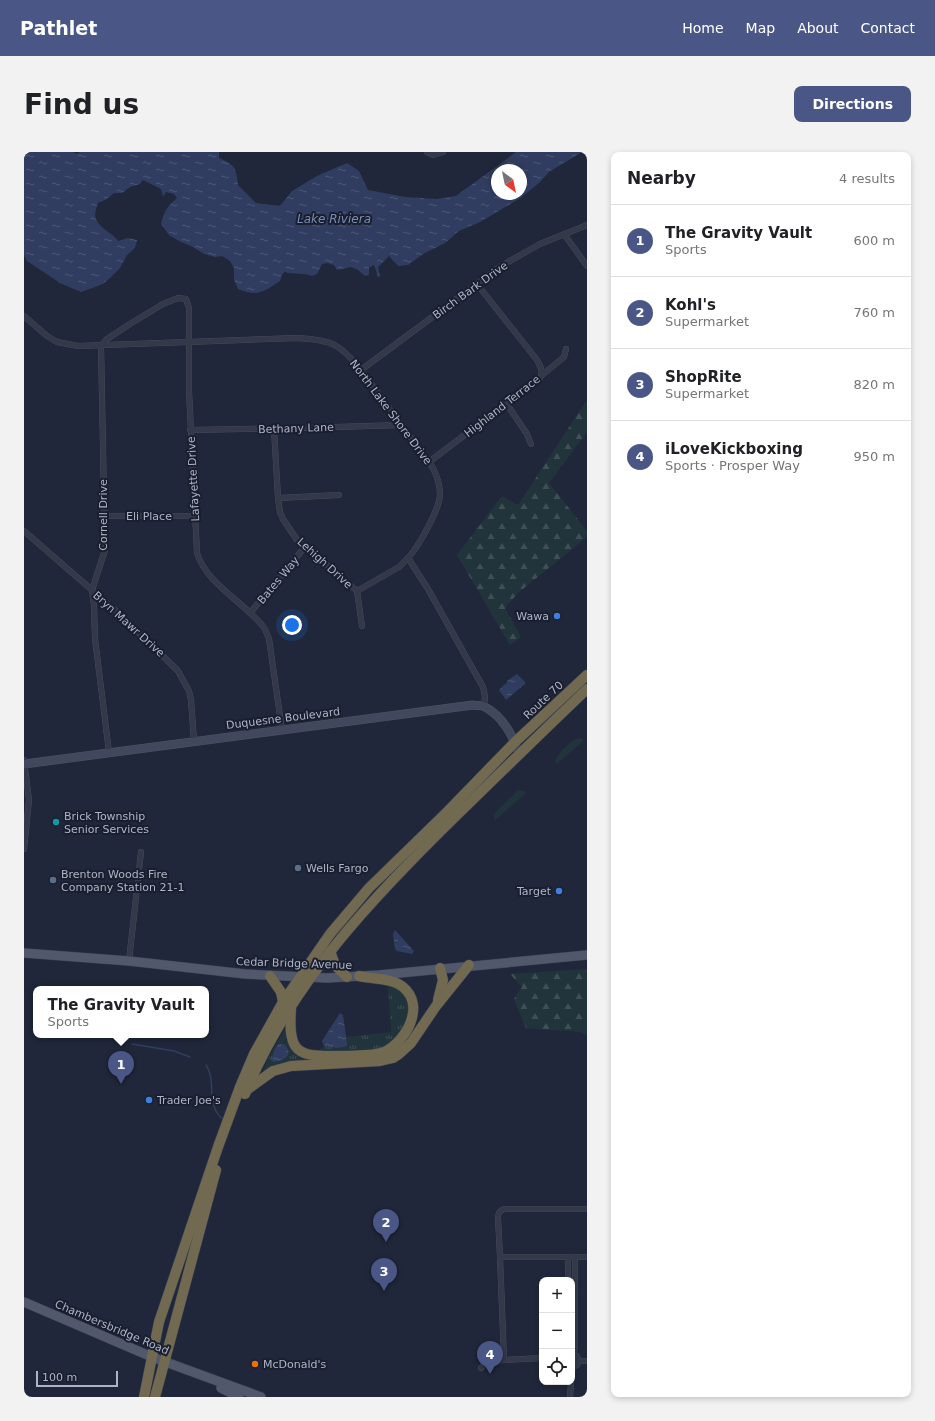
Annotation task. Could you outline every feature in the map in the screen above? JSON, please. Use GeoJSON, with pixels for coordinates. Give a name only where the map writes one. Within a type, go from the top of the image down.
{"type":"FeatureCollection","features":[{"type":"Feature","properties":{"kind":"highway","name":"Route 70"},"geometry":{"type":"LineString","coordinates":[[287,1004],[300,977],[330,934],[369,888],[446,813],[515,742],[587,675]]}},
{"type":"Feature","properties":{"kind":"highway","name":"Route 70"},"geometry":{"type":"LineString","coordinates":[[312,977],[330,951],[368,906],[427,844],[587,689]]}},
{"type":"Feature","properties":{"kind":"highway"},"geometry":{"type":"LineString","coordinates":[[330,951],[335,965],[347,977]]}},
{"type":"Feature","properties":{"kind":"highway"},"geometry":{"type":"LineString","coordinates":[[246,1090],[273,1071],[291,1066],[380,1062],[393,1058],[400,1054],[411,1043],[436,1006],[469,965]]}},
{"type":"Feature","properties":{"kind":"highway"},"geometry":{"type":"LineString","coordinates":[[436,1006],[443,980],[440,968]]}},
{"type":"Feature","properties":{"kind":"highway"},"geometry":{"type":"LineString","coordinates":[[270,976],[287,1004],[290,1037],[299,1050],[306,1054],[316,1056],[372,1055],[393,1047],[401,1040],[412,1021],[412,1001],[409,994],[403,987],[392,982],[359,976]]}},
{"type":"Feature","properties":{"kind":"highway"},"geometry":{"type":"LineString","coordinates":[[144,1397],[159,1322],[218,1147],[254,1054],[287,1004],[312,977]]}},
{"type":"Feature","properties":{"kind":"highway"},"geometry":{"type":"LineString","coordinates":[[155,1397],[223,1149],[246,1090],[275,1032],[287,1004]]}},
{"type":"Feature","properties":{"kind":"main road","name":"Cedar Bridge Avenue"},"geometry":{"type":"LineString","coordinates":[[24,953],[129,961],[238,974],[300,977],[347,977],[587,955]]}},
{"type":"Feature","properties":{"kind":"main road","name":"Chambersbridge Road"},"geometry":{"type":"LineString","coordinates":[[24,1302],[152,1357],[259,1397]]}},
{"type":"Feature","properties":{"kind":"main road","name":"Chambersbridge Road"},"geometry":{"type":"LineString","coordinates":[[191,1372],[239,1397]]}},
{"type":"Feature","properties":{"kind":"street"},"geometry":{"type":"LineString","coordinates":[[426,152],[433,155],[443,152]]}},
{"type":"Feature","properties":{"kind":"street","name":"Birch Bark Drive"},"geometry":{"type":"LineString","coordinates":[[361,370],[501,266],[524,252],[587,225]]}},
{"type":"Feature","properties":{"kind":"street"},"geometry":{"type":"LineString","coordinates":[[564,234],[587,266]]}},
{"type":"Feature","properties":{"kind":"street","name":"Highland Terrace"},"geometry":{"type":"LineString","coordinates":[[429,462],[542,375],[542,371],[537,360],[477,284]]}},
{"type":"Feature","properties":{"kind":"street","name":"Lafayette Drive"},"geometry":{"type":"LineString","coordinates":[[101,346],[107,339],[163,304],[178,298],[183,298],[187,302],[189,308],[190,430],[197,553],[200,562],[211,578],[264,626],[269,639],[282,730]]}},
{"type":"Feature","properties":{"kind":"street","name":"North Lake Shore Drive"},"geometry":{"type":"LineString","coordinates":[[24,316],[47,336],[57,342],[78,346],[297,338],[316,339],[340,347],[361,370],[429,462],[437,477],[440,494],[437,507],[423,536],[413,553],[408,558]]}},
{"type":"Feature","properties":{"kind":"street","name":"Cornell Drive"},"geometry":{"type":"LineString","coordinates":[[101,346],[105,550],[92,590],[95,639],[109,752]]}},
{"type":"Feature","properties":{"kind":"street"},"geometry":{"type":"LineString","coordinates":[[542,375],[564,357],[566,350]]}},
{"type":"Feature","properties":{"kind":"street"},"geometry":{"type":"LineString","coordinates":[[506,403],[527,434],[531,444]]}},
{"type":"Feature","properties":{"kind":"street","name":"Bethany Lane"},"geometry":{"type":"LineString","coordinates":[[190,430],[402,425]]}},
{"type":"Feature","properties":{"kind":"street","name":"Lehigh Drive"},"geometry":{"type":"LineString","coordinates":[[274,429],[280,512],[297,540],[357,591],[399,567],[408,558]]}},
{"type":"Feature","properties":{"kind":"street"},"geometry":{"type":"LineString","coordinates":[[278,498],[339,495]]}},
{"type":"Feature","properties":{"kind":"street","name":"Eli Place"},"geometry":{"type":"LineString","coordinates":[[104,516],[194,516]]}},
{"type":"Feature","properties":{"kind":"street","name":"Bryn Mawr Drive"},"geometry":{"type":"LineString","coordinates":[[24,531],[123,617],[178,671],[189,691],[194,741]]}},
{"type":"Feature","properties":{"kind":"street","name":"Bates Way"},"geometry":{"type":"LineString","coordinates":[[250,613],[305,547]]}},
{"type":"Feature","properties":{"kind":"street"},"geometry":{"type":"LineString","coordinates":[[408,558],[483,687],[486,696],[484,706],[498,716],[515,742],[519,754]]}},
{"type":"Feature","properties":{"kind":"street"},"geometry":{"type":"LineString","coordinates":[[357,591],[362,626]]}},
{"type":"Feature","properties":{"kind":"street","name":"Duquesne Boulevard"},"geometry":{"type":"LineString","coordinates":[[24,763],[473,705],[484,706]]}},
{"type":"Feature","properties":{"kind":"street"},"geometry":{"type":"LineString","coordinates":[[24,763],[29,800],[24,849]]}},
{"type":"Feature","properties":{"kind":"street"},"geometry":{"type":"LineString","coordinates":[[129,961],[140,852]]}},
{"type":"Feature","properties":{"kind":"street"},"geometry":{"type":"LineString","coordinates":[[504,1360],[498,1213],[505,1209],[587,1209]]}},
{"type":"Feature","properties":{"kind":"street"},"geometry":{"type":"LineString","coordinates":[[500,1257],[587,1257]]}},
{"type":"Feature","properties":{"kind":"street"},"geometry":{"type":"LineString","coordinates":[[568,1257],[568,1277]]}},
{"type":"Feature","properties":{"kind":"street"},"geometry":{"type":"LineString","coordinates":[[575,1257],[575,1349]]}},
{"type":"Feature","properties":{"kind":"street"},"geometry":{"type":"LineString","coordinates":[[575,1355],[579,1361]]}},
{"type":"Feature","properties":{"kind":"street"},"geometry":{"type":"LineString","coordinates":[[481,1368],[487,1361],[539,1358]]}},
{"type":"Feature","properties":{"kind":"street"},"geometry":{"type":"LineString","coordinates":[[579,1361],[587,1361]]}},
{"type":"Feature","properties":{"kind":"street"},"geometry":{"type":"LineString","coordinates":[[575,1366],[579,1361]]}},
{"type":"Feature","properties":{"kind":"street"},"geometry":{"type":"LineString","coordinates":[[570,1397],[571,1385]]}},
{"type":"Feature","properties":{"kind":"green space"},"geometry":{"type":"Polygon","coordinates":[[[587,400],[587,432],[549,483],[587,531],[587,537],[518,593],[505,608],[521,637],[510,645],[457,555],[502,496],[518,505],[587,400]]]}},
{"type":"Feature","properties":{"kind":"green space"},"geometry":{"type":"Polygon","coordinates":[[[578,738],[583,739],[583,741],[557,764],[555,761],[562,751],[571,742],[578,738]]]}},
{"type":"Feature","properties":{"kind":"green space"},"geometry":{"type":"Polygon","coordinates":[[[518,790],[525,791],[526,793],[495,820],[494,814],[518,790]]]}},
{"type":"Feature","properties":{"kind":"green space"},"geometry":{"type":"Polygon","coordinates":[[[587,969],[587,1036],[581,1032],[526,1028],[514,999],[522,987],[510,974],[587,969]]]}},
{"type":"Feature","properties":{"kind":"green space"},"geometry":{"type":"Polygon","coordinates":[[[388,985],[400,988],[409,1002],[408,1018],[397,1039],[379,1050],[317,1053],[324,1046],[347,1043],[346,1037],[391,1032],[388,985]]]}},
{"type":"Feature","properties":{"kind":"green space"},"geometry":{"type":"Polygon","coordinates":[[[286,1027],[287,1037],[285,1039],[301,1059],[303,1056],[357,1058],[262,1073],[271,1053],[286,1027]]]}},
{"type":"Feature","properties":{"kind":"water","name":"Lake Riviera"},"geometry":{"type":"Polygon","coordinates":[[[24,152],[73,152],[77,154],[80,152],[219,152],[219,158],[234,167],[238,185],[256,203],[280,206],[292,191],[317,176],[347,163],[359,171],[368,190],[405,197],[437,199],[456,196],[491,170],[491,200],[517,200],[480,222],[459,231],[445,243],[423,254],[408,265],[398,266],[389,256],[378,267],[380,277],[378,277],[373,265],[369,268],[369,275],[365,276],[358,270],[351,267],[337,270],[334,265],[327,263],[322,264],[317,274],[312,276],[284,272],[280,281],[269,288],[260,292],[251,293],[238,289],[234,280],[234,268],[230,261],[222,256],[215,257],[204,254],[169,235],[161,224],[166,210],[177,198],[174,194],[166,192],[163,197],[161,189],[143,180],[140,184],[130,187],[122,193],[114,193],[107,199],[98,203],[95,215],[101,226],[118,241],[128,238],[137,240],[135,248],[127,255],[120,268],[103,284],[81,292],[60,283],[27,261],[24,255],[24,152]]]}},
{"type":"Feature","properties":{"kind":"water","name":"Lake Riviera"},"geometry":{"type":"Polygon","coordinates":[[[516,152],[582,152],[549,172],[527,193],[527,164],[500,164],[516,152]]]}},
{"type":"Feature","properties":{"kind":"water"},"geometry":{"type":"Polygon","coordinates":[[[517,674],[526,683],[506,700],[499,690],[507,683],[507,681],[517,674]]]}},
{"type":"Feature","properties":{"kind":"water"},"geometry":{"type":"Polygon","coordinates":[[[395,930],[414,951],[412,954],[397,951],[395,949],[393,934],[395,930]]]}},
{"type":"Feature","properties":{"kind":"water"},"geometry":{"type":"Polygon","coordinates":[[[340,1013],[343,1015],[347,1046],[338,1048],[324,1046],[322,1041],[340,1013]]]}},
{"type":"Feature","properties":{"kind":"water"},"geometry":{"type":"Polygon","coordinates":[[[279,1044],[283,1044],[287,1048],[288,1054],[284,1059],[273,1062],[271,1060],[279,1044]]]}},
{"type":"Feature","properties":{"kind":"waterway"},"geometry":{"type":"LineString","coordinates":[[132,1044],[174,1051],[190,1057]]}},
{"type":"Feature","properties":{"kind":"waterway"},"geometry":{"type":"LineString","coordinates":[[206,1065],[211,1078],[214,1107],[223,1119]]}},
{"type":"Feature","properties":{"kind":"place","name":"Wawa"},"geometry":{"type":"Point","coordinates":[557,616]}},
{"type":"Feature","properties":{"kind":"place","name":"Brick Township Senior Services"},"geometry":{"type":"Point","coordinates":[56,822]}},
{"type":"Feature","properties":{"kind":"place","name":"Wells Fargo"},"geometry":{"type":"Point","coordinates":[298,868]}},
{"type":"Feature","properties":{"kind":"place","name":"Brenton Woods Fire Company Station 21-1"},"geometry":{"type":"Point","coordinates":[53,880]}},
{"type":"Feature","properties":{"kind":"place","name":"Target"},"geometry":{"type":"Point","coordinates":[559,891]}},
{"type":"Feature","properties":{"kind":"place","name":"The Gravity Vault"},"geometry":{"type":"Point","coordinates":[121,1084]}},
{"type":"Feature","properties":{"kind":"place","name":"Trader Joe's"},"geometry":{"type":"Point","coordinates":[149,1100]}},
{"type":"Feature","properties":{"kind":"place","name":"Kohl's"},"geometry":{"type":"Point","coordinates":[386,1242]}},
{"type":"Feature","properties":{"kind":"place","name":"ShopRite"},"geometry":{"type":"Point","coordinates":[384,1291]}},
{"type":"Feature","properties":{"kind":"place","name":"McDonald's"},"geometry":{"type":"Point","coordinates":[255,1364]}},
{"type":"Feature","properties":{"kind":"place","name":"iLoveKickboxing"},"geometry":{"type":"Point","coordinates":[490,1374]}}]}
